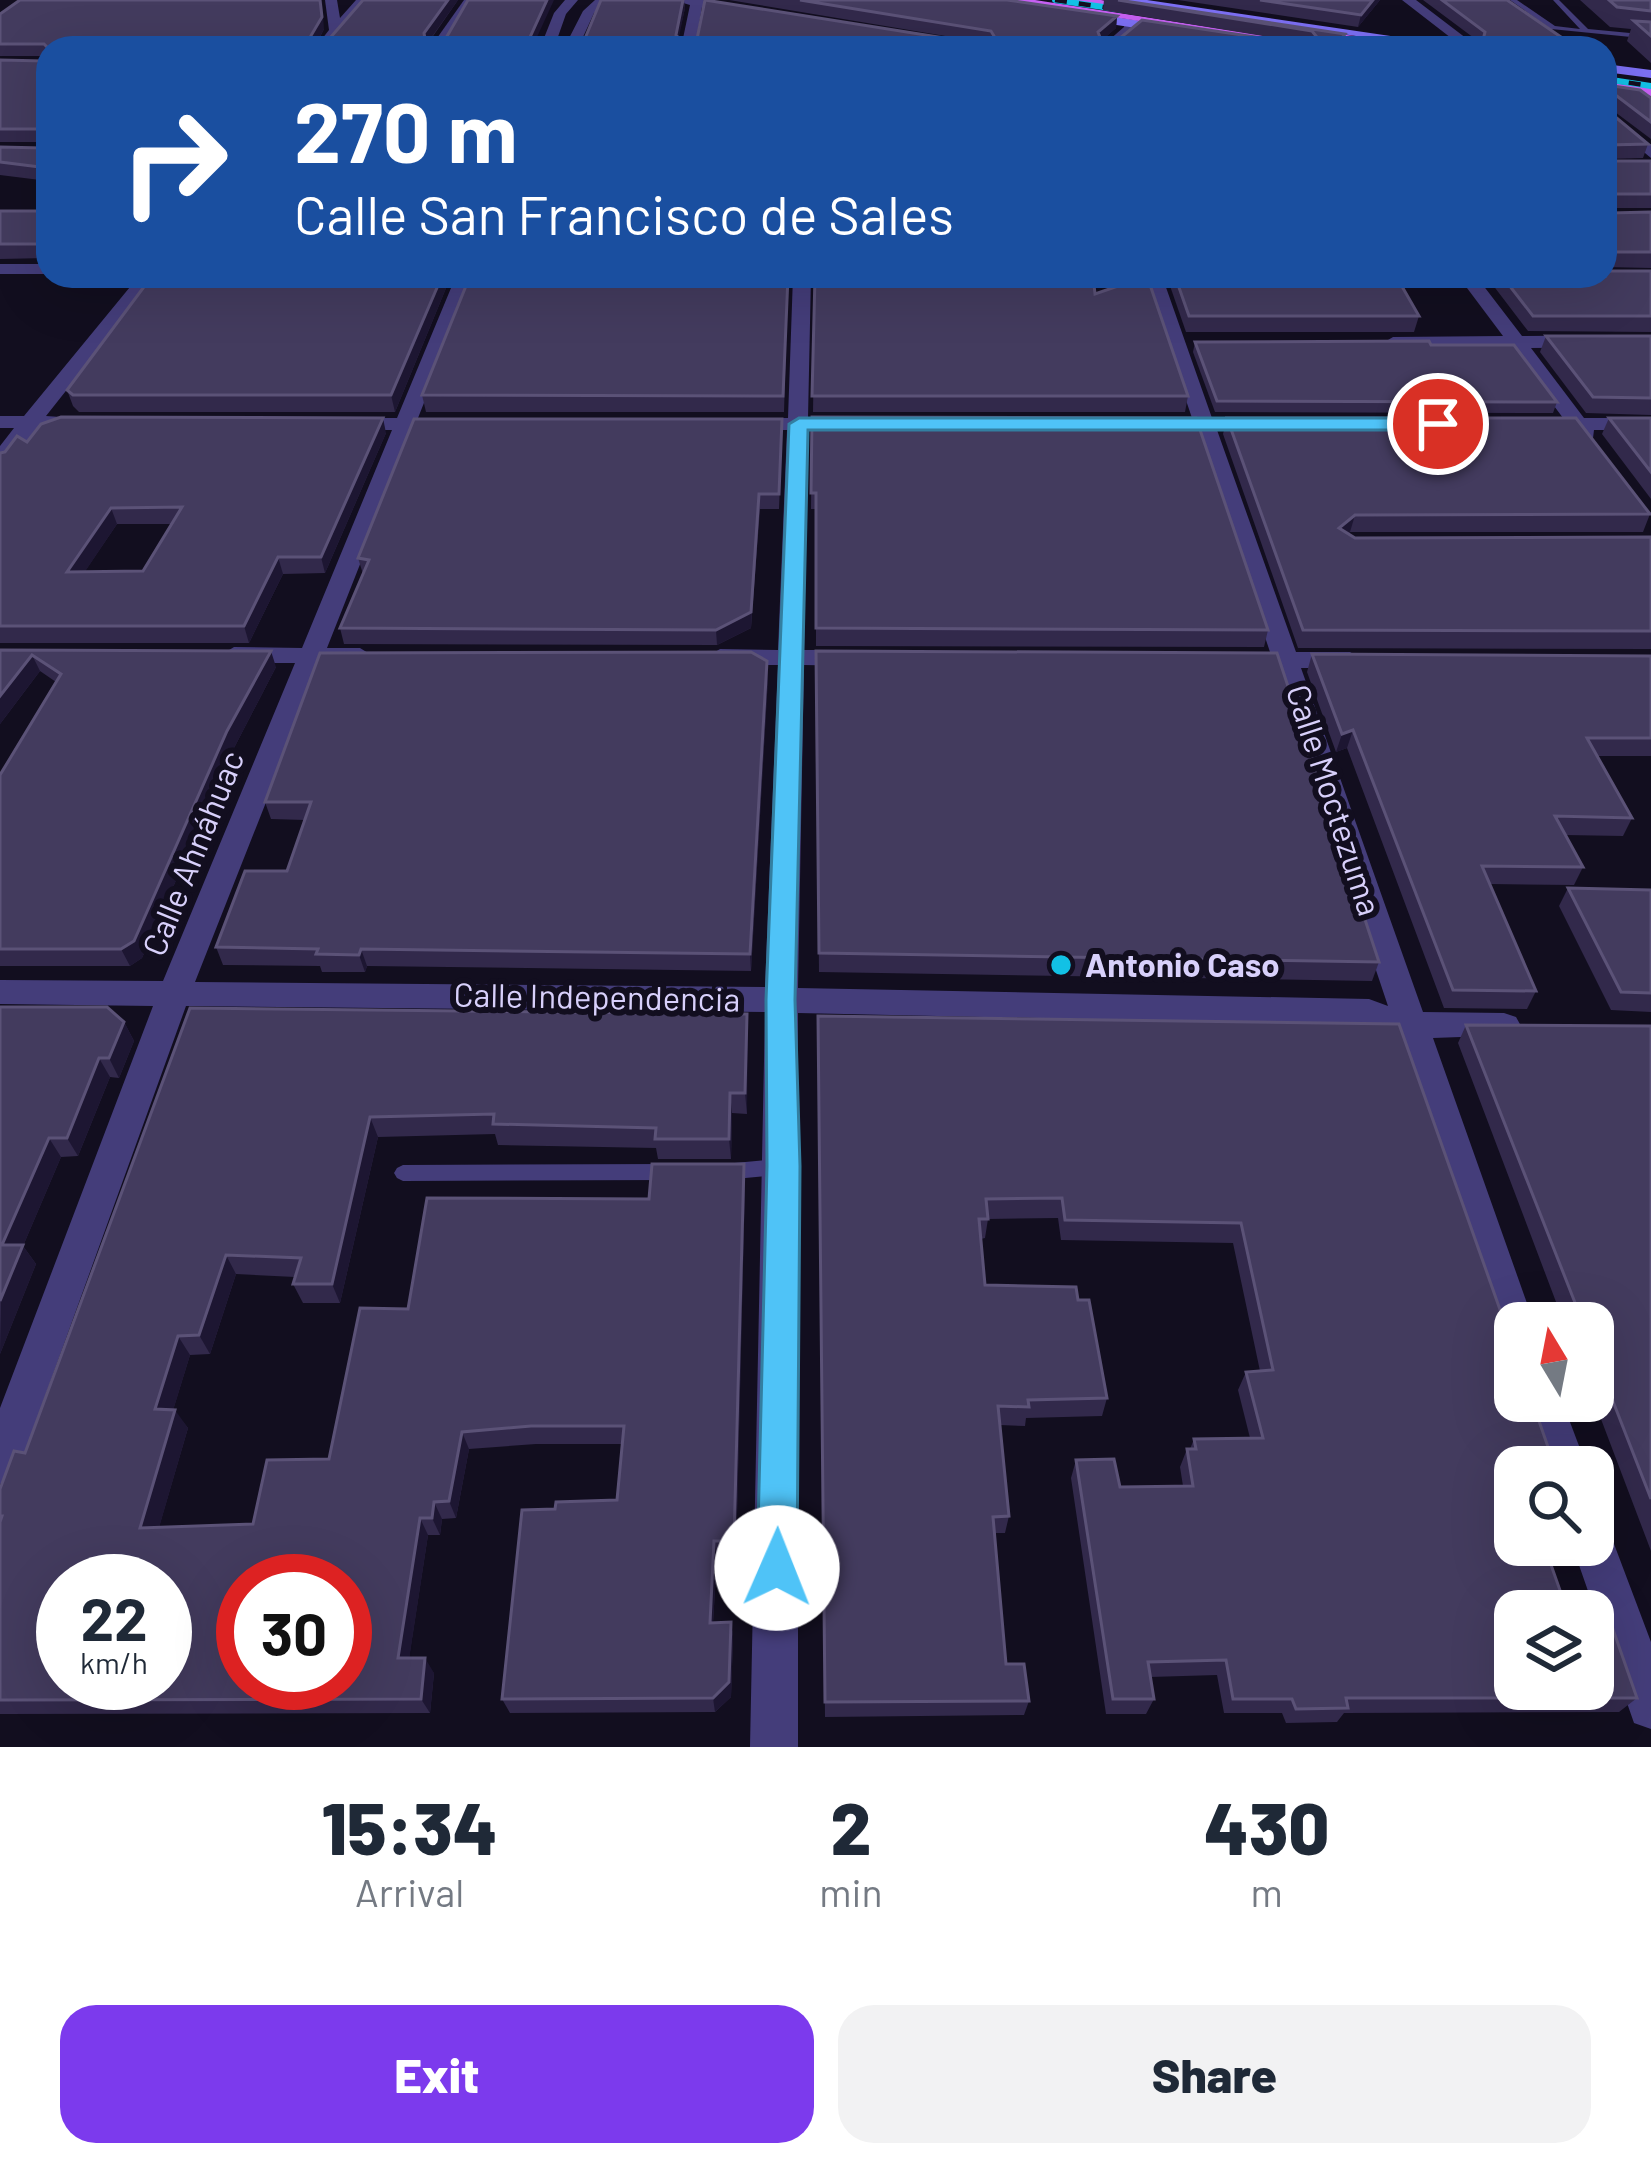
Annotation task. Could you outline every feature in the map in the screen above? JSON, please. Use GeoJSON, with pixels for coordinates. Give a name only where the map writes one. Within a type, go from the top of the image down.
{"type":"FeatureCollection","features":[{"type":"Feature","properties":{"kind":"main road"},"geometry":{"type":"LineString","coordinates":[[1010,0],[1258,36]]}},
{"type":"Feature","properties":{"kind":"main road"},"geometry":{"type":"LineString","coordinates":[[1076,0],[1327,36]]}},
{"type":"Feature","properties":{"kind":"main road"},"geometry":{"type":"LineString","coordinates":[[1120,0],[1382,36]]}},
{"type":"Feature","properties":{"kind":"main road"},"geometry":{"type":"LineString","coordinates":[[991,3],[1219,36]]}},
{"type":"Feature","properties":{"kind":"main road"},"geometry":{"type":"LineString","coordinates":[[1617,74],[1651,78]]}},
{"type":"Feature","properties":{"kind":"main road"},"geometry":{"type":"LineString","coordinates":[[1617,91],[1651,95]]}},
{"type":"Feature","properties":{"kind":"street"},"geometry":{"type":"LineString","coordinates":[[331,0],[335,30]]}},
{"type":"Feature","properties":{"kind":"street"},"geometry":{"type":"LineString","coordinates":[[331,36],[363,0]]}},
{"type":"Feature","properties":{"kind":"street"},"geometry":{"type":"LineString","coordinates":[[445,36],[470,0]]}},
{"type":"Feature","properties":{"kind":"street"},"geometry":{"type":"LineString","coordinates":[[551,36],[560,13],[572,0]]}},
{"type":"Feature","properties":{"kind":"street"},"geometry":{"type":"LineString","coordinates":[[577,36],[589,10],[603,0]]}},
{"type":"Feature","properties":{"kind":"street"},"geometry":{"type":"LineString","coordinates":[[679,0],[762,13]]}},
{"type":"Feature","properties":{"kind":"street"},"geometry":{"type":"LineString","coordinates":[[1388,0],[1435,36]]}},
{"type":"Feature","properties":{"kind":"street"},"geometry":{"type":"LineString","coordinates":[[1408,0],[1454,36]]}},
{"type":"Feature","properties":{"kind":"street"},"geometry":{"type":"LineString","coordinates":[[691,36],[698,3]]}},
{"type":"Feature","properties":{"kind":"street"},"geometry":{"type":"LineString","coordinates":[[1121,36],[1130,23]]}},
{"type":"Feature","properties":{"kind":"street"},"geometry":{"type":"LineString","coordinates":[[1617,126],[1651,154]]}},
{"type":"Feature","properties":{"kind":"street"},"geometry":{"type":"LineString","coordinates":[[1628,167],[1651,167]]}},
{"type":"Feature","properties":{"kind":"street"},"geometry":{"type":"LineString","coordinates":[[0,269],[36,269]]}},
{"type":"Feature","properties":{"kind":"street"},"geometry":{"type":"LineString","coordinates":[[0,460],[138,288]]}},
{"type":"Feature","properties":{"kind":"street","name":"Calle Ahnáhuac"},"geometry":{"type":"LineString","coordinates":[[0,1463],[175,992],[460,288]]}},
{"type":"Feature","properties":{"kind":"street"},"geometry":{"type":"LineString","coordinates":[[774,1747],[781,1000],[802,288]]}},
{"type":"Feature","properties":{"kind":"street","name":"Calle Moctezuma"},"geometry":{"type":"LineString","coordinates":[[1159,288],[1188,342],[1205,424],[1507,1302]]}},
{"type":"Feature","properties":{"kind":"street"},"geometry":{"type":"LineString","coordinates":[[1476,288],[1603,457]]}},
{"type":"Feature","properties":{"kind":"street"},"geometry":{"type":"LineString","coordinates":[[1382,343],[1651,341]]}},
{"type":"Feature","properties":{"kind":"street"},"geometry":{"type":"LineString","coordinates":[[0,422],[100,423]]}},
{"type":"Feature","properties":{"kind":"street"},"geometry":{"type":"LineString","coordinates":[[335,424],[475,424]]}},
{"type":"Feature","properties":{"kind":"street"},"geometry":{"type":"LineString","coordinates":[[729,424],[870,424]]}},
{"type":"Feature","properties":{"kind":"street"},"geometry":{"type":"LineString","coordinates":[[1134,424],[1299,424]]}},
{"type":"Feature","properties":{"kind":"street"},"geometry":{"type":"LineString","coordinates":[[1508,424],[1651,424]]}},
{"type":"Feature","properties":{"kind":"street"},"geometry":{"type":"LineString","coordinates":[[201,655],[382,656]]}},
{"type":"Feature","properties":{"kind":"street"},"geometry":{"type":"LineString","coordinates":[[702,657],[888,658]]}},
{"type":"Feature","properties":{"kind":"street"},"geometry":{"type":"LineString","coordinates":[[1218,659],[1379,660]]}},
{"type":"Feature","properties":{"kind":"street","name":"Calle Independencia"},"geometry":{"type":"LineString","coordinates":[[0,992],[1369,1012],[1408,1025],[1540,1027]]}},
{"type":"Feature","properties":{"kind":"street"},"geometry":{"type":"LineString","coordinates":[[1601,1566],[1651,1706]]}},
{"type":"Feature","properties":{"kind":"lane"},"geometry":{"type":"LineString","coordinates":[[1513,0],[1546,25],[1651,37]]}},
{"type":"Feature","properties":{"kind":"lane"},"geometry":{"type":"LineString","coordinates":[[1556,0],[1587,32]]}},
{"type":"Feature","properties":{"kind":"lane"},"geometry":{"type":"LineString","coordinates":[[710,1172],[757,1172],[783,1166]]}},
{"type":"Feature","properties":{"kind":"lane"},"geometry":{"type":"LineString","coordinates":[[403,1173],[686,1172]]}},
{"type":"Feature","properties":{"kind":"building"},"geometry":{"type":"Polygon","coordinates":[[[20,0],[320,0],[322,17],[311,36],[36,36],[36,44],[0,44],[0,14],[20,0]]]}},
{"type":"Feature","properties":{"kind":"building"},"geometry":{"type":"Polygon","coordinates":[[[363,0],[448,0],[424,33],[332,36],[363,0]]]}},
{"type":"Feature","properties":{"kind":"building"},"geometry":{"type":"Polygon","coordinates":[[[468,0],[547,0],[530,36],[447,36],[468,0]]]}},
{"type":"Feature","properties":{"kind":"building"},"geometry":{"type":"Polygon","coordinates":[[[601,0],[683,0],[677,36],[586,36],[601,0]]]}},
{"type":"Feature","properties":{"kind":"building"},"geometry":{"type":"Polygon","coordinates":[[[705,0],[932,36],[698,36],[705,0]]]}},
{"type":"Feature","properties":{"kind":"building"},"geometry":{"type":"Polygon","coordinates":[[[800,0],[1007,0],[1117,16],[1098,32],[1100,36],[994,36],[991,31],[800,0]]]}},
{"type":"Feature","properties":{"kind":"building"},"geometry":{"type":"Polygon","coordinates":[[[1118,0],[1345,34],[1316,36],[1312,31],[1118,0]]]}},
{"type":"Feature","properties":{"kind":"building"},"geometry":{"type":"Polygon","coordinates":[[[1260,0],[1373,0],[1361,15],[1260,0]]]}},
{"type":"Feature","properties":{"kind":"building"},"geometry":{"type":"Polygon","coordinates":[[[1442,0],[1507,0],[1560,36],[1484,36],[1485,32],[1442,0]]]}},
{"type":"Feature","properties":{"kind":"building"},"geometry":{"type":"Polygon","coordinates":[[[1609,0],[1651,0],[1651,11],[1617,7],[1609,0]]]}},
{"type":"Feature","properties":{"kind":"building"},"geometry":{"type":"Polygon","coordinates":[[[1142,20],[1249,36],[1123,36],[1142,20]]]}},
{"type":"Feature","properties":{"kind":"building"},"geometry":{"type":"Polygon","coordinates":[[[1634,21],[1651,22],[1651,36],[1634,21]]]}},
{"type":"Feature","properties":{"kind":"building"},"geometry":{"type":"Polygon","coordinates":[[[0,60],[36,61],[36,129],[0,129],[0,60]]]}},
{"type":"Feature","properties":{"kind":"building"},"geometry":{"type":"Polygon","coordinates":[[[1617,87],[1640,90],[1651,98],[1651,122],[1617,96],[1617,87]]]}},
{"type":"Feature","properties":{"kind":"building"},"geometry":{"type":"Polygon","coordinates":[[[1617,118],[1648,144],[1617,145],[1617,118]]]}},
{"type":"Feature","properties":{"kind":"building"},"geometry":{"type":"Polygon","coordinates":[[[0,147],[36,148],[36,166],[0,162],[0,147]]]}},
{"type":"Feature","properties":{"kind":"building"},"geometry":{"type":"Polygon","coordinates":[[[1617,161],[1651,161],[1651,194],[1617,194],[1617,161]]]}},
{"type":"Feature","properties":{"kind":"building"},"geometry":{"type":"Polygon","coordinates":[[[0,211],[36,211],[36,244],[0,244],[0,211]]]}},
{"type":"Feature","properties":{"kind":"building"},"geometry":{"type":"Polygon","coordinates":[[[1651,212],[1651,252],[1617,252],[1617,213],[1651,212]]]}},
{"type":"Feature","properties":{"kind":"building"},"geometry":{"type":"Polygon","coordinates":[[[1617,271],[1651,271],[1651,316],[1533,316],[1511,288],[1617,288],[1617,271]]]}},
{"type":"Feature","properties":{"kind":"building"},"geometry":{"type":"Polygon","coordinates":[[[143,288],[437,288],[391,395],[73,395],[67,390],[143,288]]]}},
{"type":"Feature","properties":{"kind":"building"},"geometry":{"type":"Polygon","coordinates":[[[465,288],[788,288],[783,396],[422,395],[465,288]]]}},
{"type":"Feature","properties":{"kind":"building"},"geometry":{"type":"Polygon","coordinates":[[[815,288],[1094,288],[1095,294],[1112,288],[1151,288],[1188,396],[812,396],[815,288]]]}},
{"type":"Feature","properties":{"kind":"building"},"geometry":{"type":"Polygon","coordinates":[[[1179,288],[1403,288],[1419,316],[1189,316],[1179,288]]]}},
{"type":"Feature","properties":{"kind":"building"},"geometry":{"type":"Polygon","coordinates":[[[1546,336],[1651,336],[1651,398],[1593,397],[1546,336]]]}},
{"type":"Feature","properties":{"kind":"building"},"geometry":{"type":"Polygon","coordinates":[[[1429,341],[1431,345],[1514,345],[1557,402],[1217,401],[1195,342],[1429,341]]]}},
{"type":"Feature","properties":{"kind":"building"},"geometry":{"type":"Polygon","coordinates":[[[61,417],[383,418],[321,557],[278,557],[244,626],[0,626],[0,453],[17,436],[27,442],[41,424],[61,417]],[[182,507],[111,508],[67,572],[143,571],[182,507]]]}},
{"type":"Feature","properties":{"kind":"building"},"geometry":{"type":"Polygon","coordinates":[[[812,417],[1196,418],[1268,630],[816,628],[812,417]]]}},
{"type":"Feature","properties":{"kind":"building"},"geometry":{"type":"Polygon","coordinates":[[[1227,418],[1576,418],[1650,514],[1355,515],[1339,528],[1355,538],[1651,537],[1651,631],[1303,630],[1227,418]]]}},
{"type":"Feature","properties":{"kind":"building"},"geometry":{"type":"Polygon","coordinates":[[[1609,418],[1651,418],[1651,472],[1609,418]]]}},
{"type":"Feature","properties":{"kind":"building"},"geometry":{"type":"Polygon","coordinates":[[[414,419],[782,419],[779,494],[759,494],[751,612],[716,630],[340,628],[369,560],[358,558],[414,419]]]}},
{"type":"Feature","properties":{"kind":"building"},"geometry":{"type":"Polygon","coordinates":[[[0,650],[271,651],[227,731],[134,941],[121,949],[0,949],[0,775],[61,674],[32,655],[0,696],[0,650]]]}},
{"type":"Feature","properties":{"kind":"building"},"geometry":{"type":"Polygon","coordinates":[[[816,651],[1277,653],[1379,962],[819,953],[816,651]]]}},
{"type":"Feature","properties":{"kind":"building"},"geometry":{"type":"Polygon","coordinates":[[[751,652],[767,661],[750,954],[361,949],[359,955],[316,954],[318,949],[216,947],[245,871],[287,871],[311,802],[265,802],[320,653],[751,652]]]}},
{"type":"Feature","properties":{"kind":"building"},"geometry":{"type":"Polygon","coordinates":[[[1312,654],[1651,656],[1651,738],[1587,738],[1632,818],[1555,816],[1583,867],[1482,866],[1536,991],[1453,990],[1353,730],[1342,734],[1312,654]]]}},
{"type":"Feature","properties":{"kind":"building"},"geometry":{"type":"Polygon","coordinates":[[[1568,888],[1651,890],[1651,993],[1621,992],[1568,888]]]}},
{"type":"Feature","properties":{"kind":"building"},"geometry":{"type":"Polygon","coordinates":[[[0,1007],[107,1007],[124,1022],[109,1058],[99,1058],[67,1138],[49,1138],[2,1245],[23,1245],[0,1301],[0,1007]]]}},
{"type":"Feature","properties":{"kind":"building"},"geometry":{"type":"Polygon","coordinates":[[[190,1008],[747,1014],[745,1093],[730,1093],[729,1139],[655,1139],[656,1128],[493,1124],[494,1114],[370,1117],[332,1284],[293,1284],[301,1258],[226,1255],[199,1335],[178,1336],[155,1409],[175,1410],[140,1528],[253,1524],[267,1460],[329,1459],[360,1308],[408,1309],[427,1198],[649,1199],[652,1164],[744,1164],[734,1541],[714,1541],[710,1623],[731,1622],[729,1682],[713,1698],[502,1699],[522,1510],[555,1509],[556,1502],[617,1500],[624,1426],[531,1426],[462,1432],[449,1501],[434,1502],[432,1518],[420,1518],[398,1658],[425,1658],[421,1699],[372,1699],[372,1554],[216,1554],[216,1699],[192,1700],[192,1554],[36,1554],[36,1700],[0,1700],[0,1489],[14,1451],[25,1453],[190,1008]]]}},
{"type":"Feature","properties":{"kind":"building"},"geometry":{"type":"Polygon","coordinates":[[[818,1016],[1399,1024],[1497,1302],[1494,1422],[1539,1422],[1548,1446],[1494,1446],[1494,1566],[1551,1566],[1560,1590],[1494,1590],[1494,1698],[1346,1698],[1348,1708],[1296,1709],[1292,1699],[1233,1699],[1226,1660],[1148,1662],[1154,1699],[1113,1699],[1076,1460],[1114,1459],[1120,1487],[1193,1486],[1187,1449],[1196,1449],[1194,1439],[1263,1438],[1246,1372],[1273,1370],[1241,1223],[1065,1220],[1062,1198],[986,1199],[988,1219],[979,1219],[985,1285],[1076,1287],[1078,1300],[1089,1300],[1107,1398],[1028,1400],[1029,1407],[998,1406],[1009,1516],[993,1517],[1006,1664],[1024,1664],[1029,1701],[825,1702],[818,1016]]]}},
{"type":"Feature","properties":{"kind":"building"},"geometry":{"type":"Polygon","coordinates":[[[1466,1025],[1651,1026],[1651,1499],[1614,1404],[1614,1302],[1575,1302],[1466,1025]]]}},
{"type":"Feature","properties":{"kind":"building"},"geometry":{"type":"Polygon","coordinates":[[[1614,1632],[1637,1698],[1614,1698],[1614,1632]]]}},
{"type":"Feature","properties":{"kind":"railway"},"geometry":{"type":"LineString","coordinates":[[1055,0],[1138,12]]}},
{"type":"Feature","properties":{"kind":"railway"},"geometry":{"type":"LineString","coordinates":[[1617,81],[1651,86]]}},
{"type":"Feature","properties":{"kind":"place","name":"Antonio Caso"},"geometry":{"type":"Point","coordinates":[1061,965]}},
{"type":"Feature","properties":{"kind":"route"},"geometry":{"type":"LineString","coordinates":[[777,1568],[781,1000],[799,424],[1438,424]]}}]}
